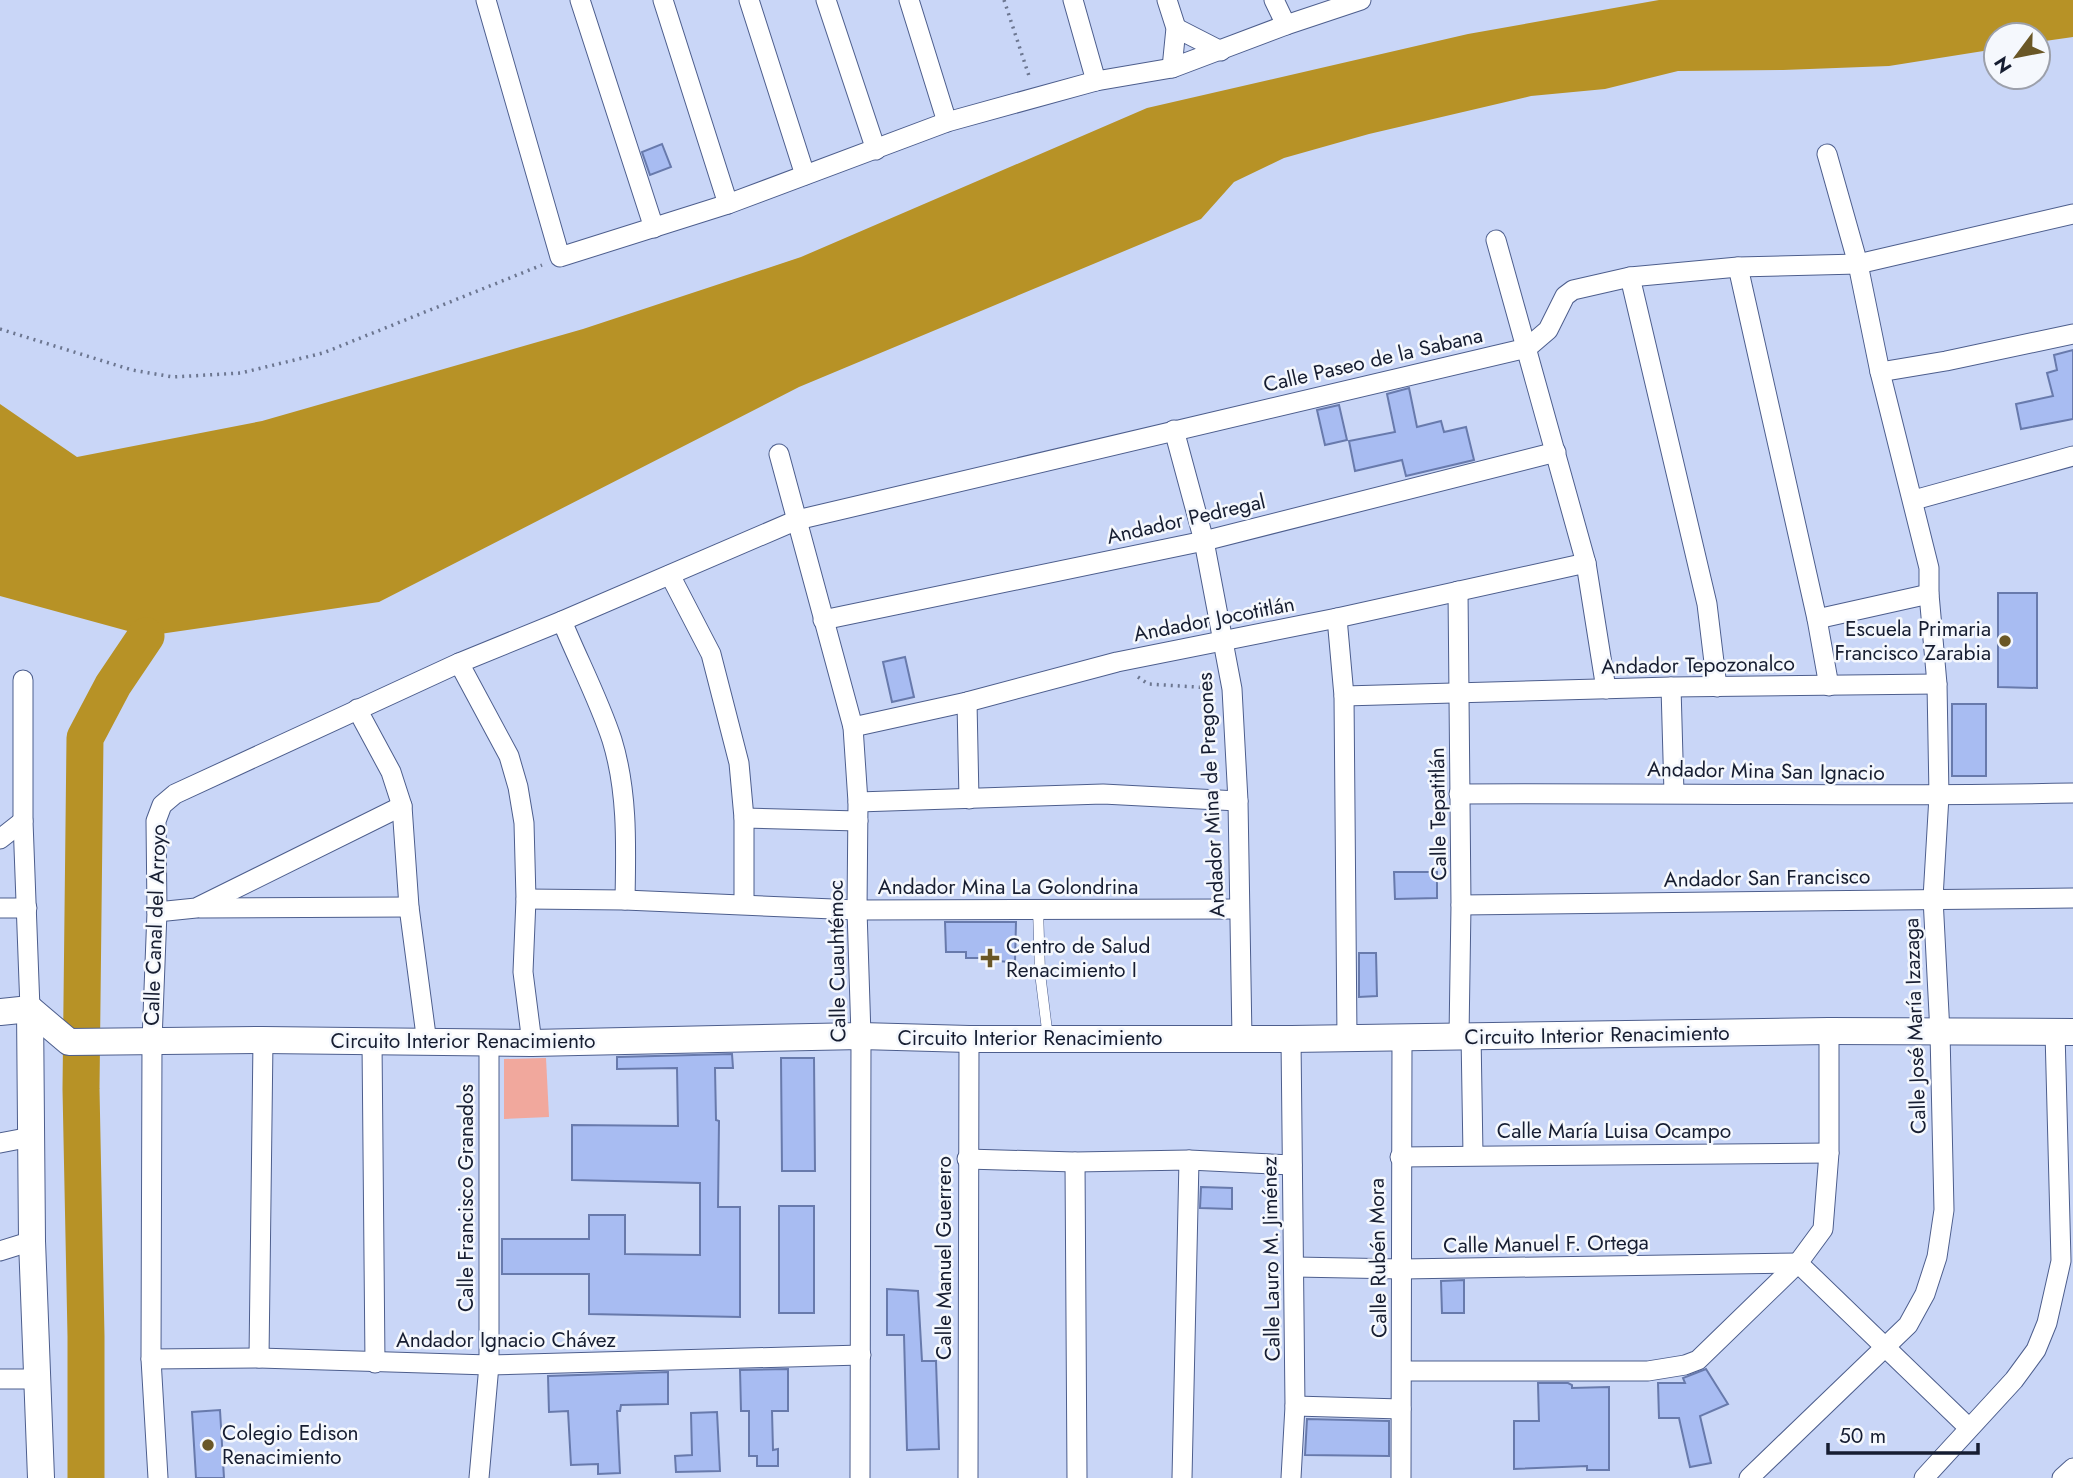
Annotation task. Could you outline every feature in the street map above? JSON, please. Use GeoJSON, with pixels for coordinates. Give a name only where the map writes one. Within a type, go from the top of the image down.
{"type":"FeatureCollection","features":[{"type":"Feature","properties":{"kind":"main road","name":"Circuito Interior Renacimiento"},"geometry":{"type":"LineString","coordinates":[[30,1009],[69,1042],[263,1040],[489,1044],[861,1036],[969,1039],[1291,1039],[1829,1031],[2064,1032]]}},
{"type":"Feature","properties":{"kind":"main road"},"geometry":{"type":"LineString","coordinates":[[0,1012],[30,1009],[32,1241],[41,1478]]}},
{"type":"Feature","properties":{"kind":"street"},"geometry":{"type":"LineString","coordinates":[[486,0],[560,257],[728,204],[947,122],[1096,81],[1172,68],[1361,0]]}},
{"type":"Feature","properties":{"kind":"street"},"geometry":{"type":"LineString","coordinates":[[580,0],[654,228]]}},
{"type":"Feature","properties":{"kind":"street"},"geometry":{"type":"LineString","coordinates":[[663,0],[728,204]]}},
{"type":"Feature","properties":{"kind":"street"},"geometry":{"type":"LineString","coordinates":[[749,0],[805,175]]}},
{"type":"Feature","properties":{"kind":"street"},"geometry":{"type":"LineString","coordinates":[[827,0],[876,150]]}},
{"type":"Feature","properties":{"kind":"street"},"geometry":{"type":"LineString","coordinates":[[909,0],[947,122]]}},
{"type":"Feature","properties":{"kind":"street"},"geometry":{"type":"LineString","coordinates":[[1073,0],[1096,81]]}},
{"type":"Feature","properties":{"kind":"street"},"geometry":{"type":"LineString","coordinates":[[1167,0],[1176,28],[1172,68]]}},
{"type":"Feature","properties":{"kind":"street"},"geometry":{"type":"LineString","coordinates":[[1274,0],[1286,25]]}},
{"type":"Feature","properties":{"kind":"street"},"geometry":{"type":"LineString","coordinates":[[1176,28],[1221,51]]}},
{"type":"Feature","properties":{"kind":"street","name":"Calle José María Izazaga"},"geometry":{"type":"LineString","coordinates":[[1749,1478],[1908,1325],[1925,1294],[1937,1257],[1944,1210],[1940,1033],[1933,898],[1939,796],[1937,684],[1929,568],[1880,372],[1858,264],[1827,153]]}},
{"type":"Feature","properties":{"kind":"street"},"geometry":{"type":"LineString","coordinates":[[1527,348],[1548,330],[1565,296],[1573,290],[1630,277],[1738,267],[1858,264],[2073,214]]}},
{"type":"Feature","properties":{"kind":"street"},"geometry":{"type":"LineString","coordinates":[[1496,240],[1586,563],[1606,689]]}},
{"type":"Feature","properties":{"kind":"street"},"geometry":{"type":"LineString","coordinates":[[1738,267],[1817,620],[1829,686]]}},
{"type":"Feature","properties":{"kind":"street"},"geometry":{"type":"LineString","coordinates":[[1630,277],[1707,604],[1717,687]]}},
{"type":"Feature","properties":{"kind":"street"},"geometry":{"type":"LineString","coordinates":[[1880,372],[2073,334]]}},
{"type":"Feature","properties":{"kind":"street","name":"Calle Paseo de la Sabana"},"geometry":{"type":"LineString","coordinates":[[670,575],[797,520],[1527,348]]}},
{"type":"Feature","properties":{"kind":"street","name":"Andador Mina de Pregones"},"geometry":{"type":"LineString","coordinates":[[1174,430],[1204,541],[1232,689],[1238,801],[1242,1038]]}},
{"type":"Feature","properties":{"kind":"street","name":"Andador Pedregal"},"geometry":{"type":"LineString","coordinates":[[823,620],[1204,541],[1556,452]]}},
{"type":"Feature","properties":{"kind":"street","name":"Calle Cuauhtémoc"},"geometry":{"type":"LineString","coordinates":[[779,454],[853,727],[858,811],[857,910],[861,1036],[860,1478]]}},
{"type":"Feature","properties":{"kind":"street"},"geometry":{"type":"LineString","coordinates":[[1914,500],[2073,456]]}},
{"type":"Feature","properties":{"kind":"street","name":"Andador Jocotitlán"},"geometry":{"type":"LineString","coordinates":[[853,727],[967,702],[1116,662],[1337,618],[1586,563]]}},
{"type":"Feature","properties":{"kind":"street"},"geometry":{"type":"LineString","coordinates":[[670,575],[711,654],[739,763],[744,818],[744,904]]}},
{"type":"Feature","properties":{"kind":"street","name":"Calle Canal del Arroyo"},"geometry":{"type":"LineString","coordinates":[[158,1478],[151,1359],[152,1041],[157,912],[156,821],[162,805],[175,794],[357,709],[459,663],[670,575]]}},
{"type":"Feature","properties":{"kind":"street","name":"Calle Tepatitlán"},"geometry":{"type":"LineString","coordinates":[[1458,591],[1461,905],[1465,1036],[1473,1155]]}},
{"type":"Feature","properties":{"kind":"street"},"geometry":{"type":"LineString","coordinates":[[1817,620],[1929,594]]}},
{"type":"Feature","properties":{"kind":"street"},"geometry":{"type":"LineString","coordinates":[[1337,618],[1344,696],[1347,1038]]}},
{"type":"Feature","properties":{"kind":"street"},"geometry":{"type":"LineString","coordinates":[[562,621],[612,740],[621,785],[626,836],[625,900]]}},
{"type":"Feature","properties":{"kind":"street"},"geometry":{"type":"LineString","coordinates":[[459,663],[509,757],[518,787],[524,823],[526,899],[523,972],[532,1043]]}},
{"type":"Feature","properties":{"kind":"street"},"geometry":{"type":"LineString","coordinates":[[23,680],[23,821],[30,1009]]}},
{"type":"Feature","properties":{"kind":"street","name":"Andador Tepozonalco"},"geometry":{"type":"LineString","coordinates":[[1344,696],[1671,687],[1937,684]]}},
{"type":"Feature","properties":{"kind":"street"},"geometry":{"type":"LineString","coordinates":[[1671,687],[1674,793]]}},
{"type":"Feature","properties":{"kind":"street"},"geometry":{"type":"LineString","coordinates":[[967,702],[969,799]]}},
{"type":"Feature","properties":{"kind":"street"},"geometry":{"type":"LineString","coordinates":[[357,709],[391,772],[402,806],[409,907],[427,1043]]}},
{"type":"Feature","properties":{"kind":"street","name":"Andador Mina San Ignacio"},"geometry":{"type":"LineString","coordinates":[[1459,794],[1939,796],[2073,793]]}},
{"type":"Feature","properties":{"kind":"street"},"geometry":{"type":"LineString","coordinates":[[744,818],[858,811],[969,799],[1102,794],[1238,801]]}},
{"type":"Feature","properties":{"kind":"street"},"geometry":{"type":"LineString","coordinates":[[196,908],[402,806]]}},
{"type":"Feature","properties":{"kind":"street"},"geometry":{"type":"LineString","coordinates":[[0,839],[23,821]]}},
{"type":"Feature","properties":{"kind":"street","name":"Andador San Francisco"},"geometry":{"type":"LineString","coordinates":[[1461,905],[2073,898]]}},
{"type":"Feature","properties":{"kind":"street","name":"Andador Mina La Golondrina"},"geometry":{"type":"LineString","coordinates":[[526,899],[625,900],[857,910],[1239,909]]}},
{"type":"Feature","properties":{"kind":"street"},"geometry":{"type":"LineString","coordinates":[[157,912],[196,908],[409,907]]}},
{"type":"Feature","properties":{"kind":"street"},"geometry":{"type":"LineString","coordinates":[[0,908],[27,908]]}},
{"type":"Feature","properties":{"kind":"street"},"geometry":{"type":"LineString","coordinates":[[1402,1371],[1648,1371],[1698,1360],[1798,1263],[1823,1229],[1829,1153],[1829,1031]]}},
{"type":"Feature","properties":{"kind":"street"},"geometry":{"type":"LineString","coordinates":[[1923,1478],[2014,1380],[2036,1350],[2067,1261],[2064,1032]]}},
{"type":"Feature","properties":{"kind":"street","name":"Calle Rubén Mora"},"geometry":{"type":"LineString","coordinates":[[1401,1478],[1402,1038]]}},
{"type":"Feature","properties":{"kind":"street","name":"Calle Manuel Guerrero"},"geometry":{"type":"LineString","coordinates":[[968,1478],[969,1039]]}},
{"type":"Feature","properties":{"kind":"street","name":"Calle Lauro M. Jiménez"},"geometry":{"type":"LineString","coordinates":[[1291,1039],[1295,1267],[1295,1406],[1291,1478]]}},
{"type":"Feature","properties":{"kind":"street"},"geometry":{"type":"LineString","coordinates":[[259,1358],[263,1040]]}},
{"type":"Feature","properties":{"kind":"street"},"geometry":{"type":"LineString","coordinates":[[372,1042],[376,1363]]}},
{"type":"Feature","properties":{"kind":"street","name":"Calle Francisco Granados"},"geometry":{"type":"LineString","coordinates":[[480,1478],[489,1365],[489,1044]]}},
{"type":"Feature","properties":{"kind":"street"},"geometry":{"type":"LineString","coordinates":[[0,1143],[32,1137]]}},
{"type":"Feature","properties":{"kind":"street","name":"Calle María Luisa Ocampo"},"geometry":{"type":"LineString","coordinates":[[1400,1157],[1829,1153]]}},
{"type":"Feature","properties":{"kind":"street"},"geometry":{"type":"LineString","coordinates":[[967,1159],[1075,1162],[1189,1160],[1292,1165]]}},
{"type":"Feature","properties":{"kind":"street"},"geometry":{"type":"LineString","coordinates":[[1182,1478],[1189,1160]]}},
{"type":"Feature","properties":{"kind":"street"},"geometry":{"type":"LineString","coordinates":[[1075,1162],[1077,1478]]}},
{"type":"Feature","properties":{"kind":"street"},"geometry":{"type":"LineString","coordinates":[[0,1251],[32,1241]]}},
{"type":"Feature","properties":{"kind":"street"},"geometry":{"type":"LineString","coordinates":[[1798,1263],[1969,1428]]}},
{"type":"Feature","properties":{"kind":"street","name":"Calle Manuel F. Ortega"},"geometry":{"type":"LineString","coordinates":[[1295,1267],[1402,1269],[1798,1263]]}},
{"type":"Feature","properties":{"kind":"street","name":"Andador Ignacio Chávez"},"geometry":{"type":"LineString","coordinates":[[151,1359],[259,1358],[489,1365],[861,1356]]}},
{"type":"Feature","properties":{"kind":"street"},"geometry":{"type":"LineString","coordinates":[[0,1379],[37,1379]]}},
{"type":"Feature","properties":{"kind":"street"},"geometry":{"type":"LineString","coordinates":[[1295,1406],[1401,1409]]}},
{"type":"Feature","properties":{"kind":"street"},"geometry":{"type":"LineString","coordinates":[[2062,1478],[2073,1468]]}},
{"type":"Feature","properties":{"kind":"lane"},"geometry":{"type":"LineString","coordinates":[[1038,908],[1040,973],[1048,1038]]}},
{"type":"Feature","properties":{"kind":"path"},"geometry":{"type":"LineString","coordinates":[[1004,0],[1035,98]]}},
{"type":"Feature","properties":{"kind":"path"},"geometry":{"type":"LineString","coordinates":[[0,329],[132,370],[173,377],[241,373],[323,354],[560,257]]}},
{"type":"Feature","properties":{"kind":"path"},"geometry":{"type":"LineString","coordinates":[[1116,662],[1148,684],[1232,689]]}},
{"type":"Feature","properties":{"kind":"shaded area"},"geometry":{"type":"Polygon","coordinates":[[[1659,0],[2073,0],[2073,37],[2052,40],[2052,21],[1982,21],[1982,51],[1889,66],[1678,71],[1605,89],[1531,96],[1369,134],[1284,158],[1234,182],[1201,219],[799,387],[379,602],[146,636],[0,596],[0,404],[77,457],[262,421],[583,329],[801,257],[1147,108],[1468,34],[1659,0]]]}},
{"type":"Feature","properties":{"kind":"shaded area"},"geometry":{"type":"Polygon","coordinates":[[[546,1058],[549,1117],[504,1119],[504,1059],[546,1058]]]}},
{"type":"Feature","properties":{"kind":"building"},"geometry":{"type":"Polygon","coordinates":[[[662,144],[671,167],[650,175],[642,152],[662,144]]]}},
{"type":"Feature","properties":{"kind":"building"},"geometry":{"type":"Polygon","coordinates":[[[2073,350],[2073,419],[2021,429],[2016,404],[2053,396],[2047,373],[2057,370],[2054,355],[2073,350]]]}},
{"type":"Feature","properties":{"kind":"building"},"geometry":{"type":"Polygon","coordinates":[[[1409,388],[1417,427],[1441,421],[1444,432],[1466,427],[1474,460],[1406,476],[1402,460],[1355,471],[1349,441],[1395,432],[1387,394],[1409,388]]]}},
{"type":"Feature","properties":{"kind":"building"},"geometry":{"type":"Polygon","coordinates":[[[1339,405],[1347,440],[1325,445],[1317,410],[1339,405]]]}},
{"type":"Feature","properties":{"kind":"building"},"geometry":{"type":"Polygon","coordinates":[[[1998,593],[2037,593],[2037,688],[1998,687],[1998,593]]]}},
{"type":"Feature","properties":{"kind":"building"},"geometry":{"type":"Polygon","coordinates":[[[905,657],[914,697],[892,702],[883,662],[905,657]]]}},
{"type":"Feature","properties":{"kind":"building"},"geometry":{"type":"Polygon","coordinates":[[[1952,704],[1986,704],[1986,776],[1952,776],[1952,704]]]}},
{"type":"Feature","properties":{"kind":"building"},"geometry":{"type":"Polygon","coordinates":[[[1394,872],[1437,872],[1437,898],[1395,899],[1394,872]]]}},
{"type":"Feature","properties":{"kind":"building"},"geometry":{"type":"Polygon","coordinates":[[[945,922],[1016,922],[1015,962],[993,961],[993,958],[966,958],[966,952],[946,952],[945,922]]]}},
{"type":"Feature","properties":{"kind":"building"},"geometry":{"type":"Polygon","coordinates":[[[1359,953],[1376,953],[1377,996],[1359,997],[1359,953]]]}},
{"type":"Feature","properties":{"kind":"building"},"geometry":{"type":"Polygon","coordinates":[[[732,1054],[733,1068],[715,1068],[716,1120],[719,1121],[718,1207],[740,1207],[740,1317],[589,1314],[589,1274],[502,1274],[502,1239],[589,1239],[589,1215],[625,1215],[625,1254],[700,1255],[700,1183],[572,1180],[572,1125],[678,1126],[677,1068],[617,1069],[617,1057],[732,1054]]]}},
{"type":"Feature","properties":{"kind":"building"},"geometry":{"type":"Polygon","coordinates":[[[781,1058],[814,1058],[815,1171],[782,1171],[781,1058]]]}},
{"type":"Feature","properties":{"kind":"building"},"geometry":{"type":"Polygon","coordinates":[[[1201,1187],[1232,1188],[1232,1209],[1200,1208],[1201,1187]]]}},
{"type":"Feature","properties":{"kind":"building"},"geometry":{"type":"Polygon","coordinates":[[[779,1206],[814,1206],[814,1313],[779,1313],[779,1206]]]}},
{"type":"Feature","properties":{"kind":"building"},"geometry":{"type":"Polygon","coordinates":[[[1464,1280],[1464,1313],[1442,1313],[1441,1281],[1464,1280]]]}},
{"type":"Feature","properties":{"kind":"building"},"geometry":{"type":"Polygon","coordinates":[[[887,1289],[918,1291],[922,1361],[936,1361],[939,1449],[907,1450],[904,1335],[887,1335],[887,1289]]]}},
{"type":"Feature","properties":{"kind":"building"},"geometry":{"type":"Polygon","coordinates":[[[788,1369],[788,1411],[772,1411],[773,1450],[778,1449],[778,1466],[757,1466],[757,1456],[749,1456],[749,1411],[741,1411],[740,1370],[788,1369]]]}},
{"type":"Feature","properties":{"kind":"building"},"geometry":{"type":"Polygon","coordinates":[[[1706,1369],[1728,1404],[1700,1416],[1711,1463],[1690,1467],[1679,1418],[1659,1418],[1658,1383],[1685,1383],[1683,1378],[1706,1369]]]}},
{"type":"Feature","properties":{"kind":"building"},"geometry":{"type":"Polygon","coordinates":[[[668,1372],[668,1404],[621,1405],[620,1411],[617,1411],[620,1473],[598,1474],[598,1464],[571,1465],[568,1411],[549,1412],[548,1376],[668,1372]]]}},
{"type":"Feature","properties":{"kind":"building"},"geometry":{"type":"Polygon","coordinates":[[[1538,1383],[1568,1383],[1572,1388],[1609,1387],[1609,1470],[1587,1470],[1587,1466],[1514,1469],[1514,1421],[1539,1421],[1538,1383]]]}},
{"type":"Feature","properties":{"kind":"building","name":"Colegio Edison Renacimiento"},"geometry":{"type":"Polygon","coordinates":[[[220,1410],[224,1478],[196,1478],[192,1412],[220,1410]]]}},
{"type":"Feature","properties":{"kind":"building"},"geometry":{"type":"Polygon","coordinates":[[[717,1412],[720,1471],[676,1472],[675,1456],[692,1455],[691,1413],[717,1412]]]}},
{"type":"Feature","properties":{"kind":"building"},"geometry":{"type":"Polygon","coordinates":[[[1307,1419],[1389,1421],[1389,1456],[1305,1455],[1307,1419]]]}},
{"type":"Feature","properties":{"kind":"waterway"},"geometry":{"type":"LineString","coordinates":[[86,1478],[81,1089],[85,738],[113,685],[146,636]]}},
{"type":"Feature","properties":{"kind":"place","name":"Escuela Primaria Francisco Zarabia"},"geometry":{"type":"Point","coordinates":[2005,641]}},
{"type":"Feature","properties":{"kind":"place","name":"Centro de Salud Renacimiento I"},"geometry":{"type":"Point","coordinates":[990,958]}},
{"type":"Feature","properties":{"kind":"place","name":"Colegio Edison Renacimiento"},"geometry":{"type":"Point","coordinates":[208,1445]}}]}
